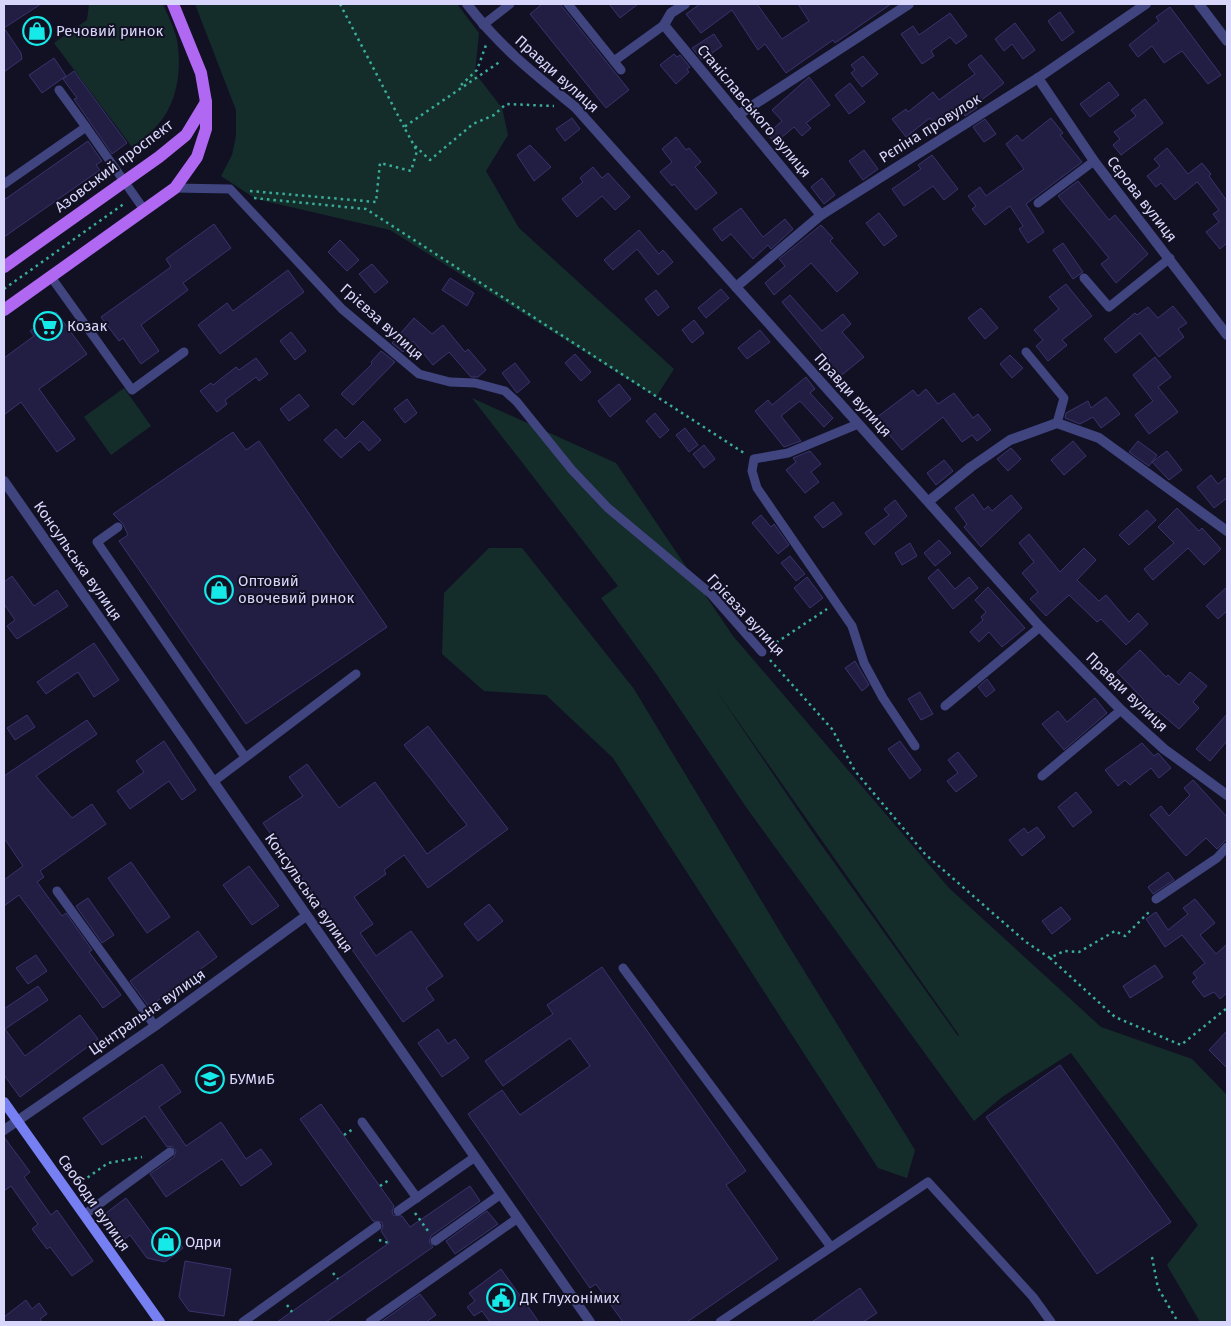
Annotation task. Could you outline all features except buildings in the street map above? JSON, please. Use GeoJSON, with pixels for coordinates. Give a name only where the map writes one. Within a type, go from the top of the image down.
{"type":"FeatureCollection","features":[{"type":"Feature","properties":{"kind":"main road"},"geometry":{"type":"LineString","coordinates":[[4,310],[175,188],[197,157],[206,129],[206,102],[201,73],[173,4]]}},
{"type":"Feature","properties":{"kind":"main road","name":"Азовський проспект"},"geometry":{"type":"LineString","coordinates":[[4,267],[124,182],[186,135],[206,102]]}},
{"type":"Feature","properties":{"kind":"main road","name":"Свободи вулиця"},"geometry":{"type":"LineString","coordinates":[[4,1102],[160,1322]]}},
{"type":"Feature","properties":{"kind":"street","name":"Правди вулиця"},"geometry":{"type":"LineString","coordinates":[[467,4],[490,34],[575,107],[1040,627],[1121,710],[1164,748],[1227,795]]}},
{"type":"Feature","properties":{"kind":"street"},"geometry":{"type":"LineString","coordinates":[[664,25],[671,13],[685,4]]}},
{"type":"Feature","properties":{"kind":"street"},"geometry":{"type":"LineString","coordinates":[[738,115],[909,4]]}},
{"type":"Feature","properties":{"kind":"street","name":"Рєпіна провулок"},"geometry":{"type":"LineString","coordinates":[[736,287],[821,215],[1038,78],[1146,4]]}},
{"type":"Feature","properties":{"kind":"street"},"geometry":{"type":"LineString","coordinates":[[1199,4],[1227,41]]}},
{"type":"Feature","properties":{"kind":"street","name":"Станіславського вулиця"},"geometry":{"type":"LineString","coordinates":[[664,25],[821,215]]}},
{"type":"Feature","properties":{"kind":"street","name":"Сєрова вулиця"},"geometry":{"type":"LineString","coordinates":[[1038,78],[1094,161],[1227,335]]}},
{"type":"Feature","properties":{"kind":"street"},"geometry":{"type":"LineString","coordinates":[[929,501],[970,467],[1010,440],[1057,423],[1099,438],[1227,531]]}},
{"type":"Feature","properties":{"kind":"street","name":"Консульська вулиця"},"geometry":{"type":"LineString","coordinates":[[4,481],[590,1322]]}},
{"type":"Feature","properties":{"kind":"street","name":"Центральна вулиця"},"geometry":{"type":"LineString","coordinates":[[4,1130],[154,1026],[306,916]]}},
{"type":"Feature","properties":{"kind":"lane"},"geometry":{"type":"LineString","coordinates":[[483,24],[510,4]]}},
{"type":"Feature","properties":{"kind":"lane"},"geometry":{"type":"LineString","coordinates":[[568,4],[621,70]]}},
{"type":"Feature","properties":{"kind":"lane"},"geometry":{"type":"LineString","coordinates":[[614,61],[664,25]]}},
{"type":"Feature","properties":{"kind":"lane"},"geometry":{"type":"LineString","coordinates":[[59,90],[145,210]]}},
{"type":"Feature","properties":{"kind":"lane"},"geometry":{"type":"LineString","coordinates":[[4,184],[86,127]]}},
{"type":"Feature","properties":{"kind":"lane"},"geometry":{"type":"LineString","coordinates":[[1038,203],[1094,161]]}},
{"type":"Feature","properties":{"kind":"lane"},"geometry":{"type":"LineString","coordinates":[[175,188],[230,189]]}},
{"type":"Feature","properties":{"kind":"lane","name":"Грієвза вулиця"},"geometry":{"type":"LineString","coordinates":[[230,189],[342,309],[419,374],[450,382],[475,383],[505,391],[518,402],[572,470],[608,508],[711,594],[762,652]]}},
{"type":"Feature","properties":{"kind":"lane"},"geometry":{"type":"LineString","coordinates":[[1084,278],[1109,307],[1170,258]]}},
{"type":"Feature","properties":{"kind":"lane"},"geometry":{"type":"LineString","coordinates":[[51,277],[132,390],[184,352]]}},
{"type":"Feature","properties":{"kind":"lane"},"geometry":{"type":"LineString","coordinates":[[1026,352],[1064,398],[1057,423]]}},
{"type":"Feature","properties":{"kind":"lane"},"geometry":{"type":"LineString","coordinates":[[858,424],[788,453],[754,459],[752,470],[758,488],[852,626],[864,663],[883,698],[915,746]]}},
{"type":"Feature","properties":{"kind":"lane"},"geometry":{"type":"LineString","coordinates":[[118,527],[97,542],[245,757]]}},
{"type":"Feature","properties":{"kind":"lane"},"geometry":{"type":"LineString","coordinates":[[945,706],[1040,627]]}},
{"type":"Feature","properties":{"kind":"lane"},"geometry":{"type":"LineString","coordinates":[[213,782],[356,674]]}},
{"type":"Feature","properties":{"kind":"lane"},"geometry":{"type":"LineString","coordinates":[[1042,776],[1121,710]]}},
{"type":"Feature","properties":{"kind":"lane"},"geometry":{"type":"LineString","coordinates":[[1156,899],[1217,858],[1227,847]]}},
{"type":"Feature","properties":{"kind":"lane"},"geometry":{"type":"LineString","coordinates":[[57,891],[154,1026]]}},
{"type":"Feature","properties":{"kind":"lane"},"geometry":{"type":"LineString","coordinates":[[623,968],[831,1247]]}},
{"type":"Feature","properties":{"kind":"lane"},"geometry":{"type":"LineString","coordinates":[[362,1122],[417,1198]]}},
{"type":"Feature","properties":{"kind":"lane"},"geometry":{"type":"LineString","coordinates":[[84,1215],[170,1152]]}},
{"type":"Feature","properties":{"kind":"lane"},"geometry":{"type":"LineString","coordinates":[[398,1212],[475,1157]]}},
{"type":"Feature","properties":{"kind":"lane"},"geometry":{"type":"LineString","coordinates":[[720,1322],[928,1182],[1033,1297],[1051,1322]]}},
{"type":"Feature","properties":{"kind":"lane"},"geometry":{"type":"LineString","coordinates":[[435,1241],[501,1194]]}},
{"type":"Feature","properties":{"kind":"lane"},"geometry":{"type":"LineString","coordinates":[[370,1322],[518,1218]]}},
{"type":"Feature","properties":{"kind":"lane"},"geometry":{"type":"LineString","coordinates":[[242,1322],[377,1226]]}},
{"type":"Feature","properties":{"kind":"path"},"geometry":{"type":"LineString","coordinates":[[255,192],[376,202],[380,162],[411,171],[417,151],[340,4]]}},
{"type":"Feature","properties":{"kind":"path"},"geometry":{"type":"LineString","coordinates":[[454,92],[477,70],[490,34]]}},
{"type":"Feature","properties":{"kind":"path"},"geometry":{"type":"LineString","coordinates":[[404,127],[511,54]]}},
{"type":"Feature","properties":{"kind":"path"},"geometry":{"type":"LineString","coordinates":[[414,145],[430,160],[473,124],[494,115],[506,104],[575,107]]}},
{"type":"Feature","properties":{"kind":"path"},"geometry":{"type":"LineString","coordinates":[[230,189],[256,198],[366,209],[754,459]]}},
{"type":"Feature","properties":{"kind":"path"},"geometry":{"type":"LineString","coordinates":[[4,289],[134,196]]}},
{"type":"Feature","properties":{"kind":"path"},"geometry":{"type":"LineString","coordinates":[[762,652],[838,603]]}},
{"type":"Feature","properties":{"kind":"path","name":"Грієвза вулиця"},"geometry":{"type":"LineString","coordinates":[[762,652],[832,729],[855,771],[925,854],[1026,942],[1050,958],[1115,1017],[1181,1044],[1227,1008]]}},
{"type":"Feature","properties":{"kind":"path"},"geometry":{"type":"LineString","coordinates":[[1050,958],[1064,951],[1079,952],[1115,931],[1125,936],[1150,912],[1156,899]]}},
{"type":"Feature","properties":{"kind":"path"},"geometry":{"type":"LineString","coordinates":[[67,1192],[108,1164],[143,1157]]}},
{"type":"Feature","properties":{"kind":"path"},"geometry":{"type":"LineString","coordinates":[[1152,1257],[1158,1288],[1178,1322]]}},
{"type":"Feature","properties":{"kind":"green space"},"geometry":{"type":"Polygon","coordinates":[[[89,4],[163,4],[176,36],[179,66],[176,87],[170,107],[158,124],[132,147],[54,43],[87,20],[89,4]]]}},
{"type":"Feature","properties":{"kind":"green space"},"geometry":{"type":"Polygon","coordinates":[[[195,4],[457,4],[479,33],[475,73],[502,108],[508,135],[486,171],[519,228],[674,369],[656,397],[390,230],[256,199],[221,176],[232,155],[236,136],[236,110],[195,4]]]}},
{"type":"Feature","properties":{"kind":"green space"},"geometry":{"type":"Polygon","coordinates":[[[124,388],[151,426],[111,455],[84,417],[124,388]]]}},
{"type":"Feature","properties":{"kind":"green space"},"geometry":{"type":"Polygon","coordinates":[[[472,398],[616,463],[733,636],[949,888],[1101,1027],[1192,1059],[1227,1095],[1227,1322],[1200,1322],[1167,1265],[1198,1225],[1071,1053],[1002,1097],[974,1121],[746,807],[657,675],[601,598],[618,586],[472,398]],[[716,690],[815,836],[959,1035],[716,690]]]}},
{"type":"Feature","properties":{"kind":"green space"},"geometry":{"type":"Polygon","coordinates":[[[489,548],[522,548],[634,689],[785,940],[915,1150],[907,1178],[878,1168],[613,758],[546,695],[484,691],[442,654],[444,593],[489,548]]]}},
{"type":"Feature","properties":{"kind":"place","name":"Речовий ринок"},"geometry":{"type":"Point","coordinates":[37,31]}},
{"type":"Feature","properties":{"kind":"place","name":"Козак"},"geometry":{"type":"Point","coordinates":[48,326]}},
{"type":"Feature","properties":{"kind":"place","name":"Оптовий овочевий ринок"},"geometry":{"type":"Point","coordinates":[219,590]}},
{"type":"Feature","properties":{"kind":"place","name":"БУМиБ"},"geometry":{"type":"Point","coordinates":[210,1079]}},
{"type":"Feature","properties":{"kind":"place","name":"Одри"},"geometry":{"type":"Point","coordinates":[166,1242]}},
{"type":"Feature","properties":{"kind":"place","name":"ДК Глухонімих"},"geometry":{"type":"Point","coordinates":[501,1298]}}]}
